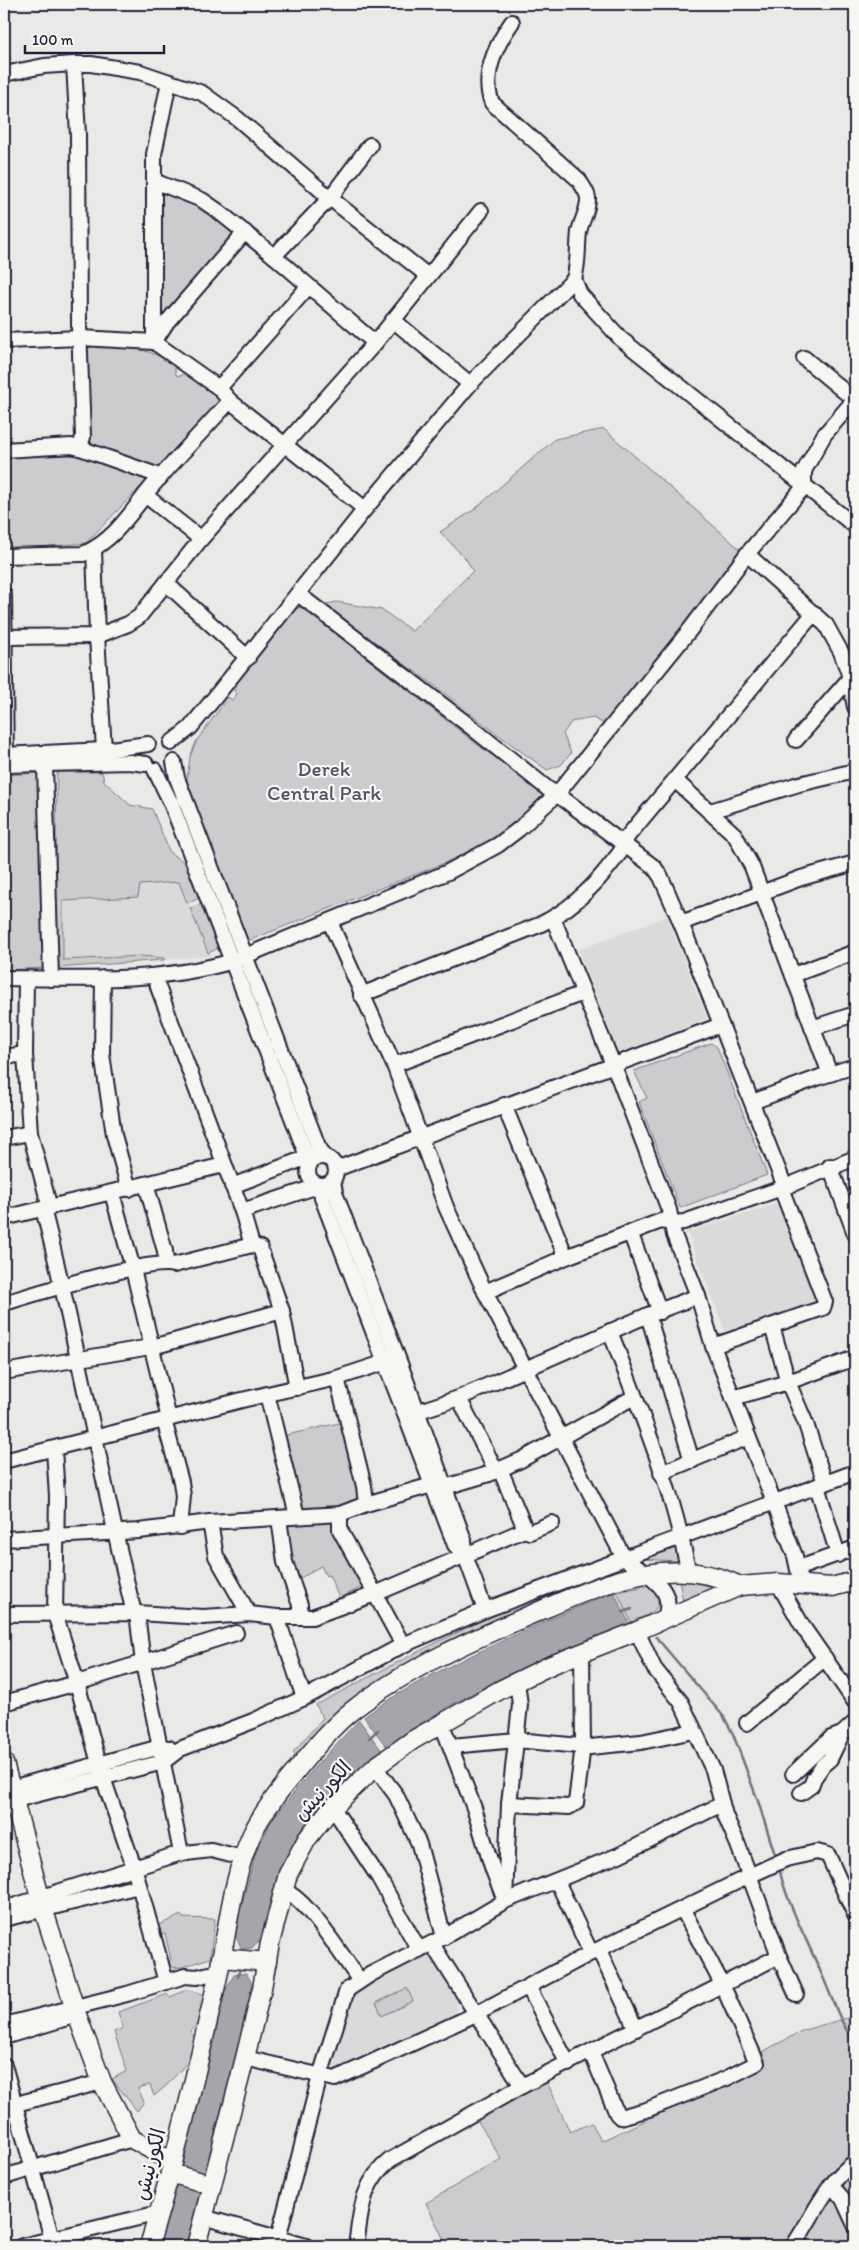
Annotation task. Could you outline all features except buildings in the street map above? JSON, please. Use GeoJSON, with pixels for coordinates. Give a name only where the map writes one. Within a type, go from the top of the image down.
{"type":"FeatureCollection","features":[{"type":"Feature","properties":{"kind":"main road","name":"الكورنيش"},"geometry":{"type":"LineString","coordinates":[[149,2246],[174,2170],[222,1964],[243,1858],[261,1818],[277,1795],[324,1738],[354,1709],[412,1671],[486,1634],[570,1598],[646,1573],[667,1570],[688,1570],[714,1575],[740,1586]]}},
{"type":"Feature","properties":{"kind":"main road"},"geometry":{"type":"LineString","coordinates":[[740,1586],[778,1583],[800,1576],[847,1593],[855,1594]]}},
{"type":"Feature","properties":{"kind":"main road"},"geometry":{"type":"LineString","coordinates":[[832,1587],[847,1583],[855,1584]]}},
{"type":"Feature","properties":{"kind":"main road","name":"الكورنيش"},"geometry":{"type":"LineString","coordinates":[[196,2246],[204,2217],[208,2184],[245,2058],[262,1962],[288,1874],[306,1839],[333,1808],[375,1767],[441,1722],[517,1681],[740,1586]]}},
{"type":"Feature","properties":{"kind":"main road"},"geometry":{"type":"LineString","coordinates":[[4,1764],[8,1795],[76,2010],[102,2082],[132,2139],[174,2170],[208,2184]]}},
{"type":"Feature","properties":{"kind":"main road"},"geometry":{"type":"LineString","coordinates":[[222,1964],[262,1962]]}},
{"type":"Feature","properties":{"kind":"street"},"geometry":{"type":"LineString","coordinates":[[171,743],[190,728],[248,658],[365,509],[470,384],[574,279],[579,261],[579,232],[588,198],[585,189],[579,180],[492,103],[488,92],[492,58],[512,22]]}},
{"type":"Feature","properties":{"kind":"street"},"geometry":{"type":"LineString","coordinates":[[74,64],[77,126],[79,325],[83,437],[80,448]]}},
{"type":"Feature","properties":{"kind":"street"},"geometry":{"type":"LineString","coordinates":[[4,74],[44,66],[74,64],[111,66],[140,72],[202,93],[238,119],[330,198],[428,276]]}},
{"type":"Feature","properties":{"kind":"street"},"geometry":{"type":"LineString","coordinates":[[154,342],[154,154],[169,82]]}},
{"type":"Feature","properties":{"kind":"street"},"geometry":{"type":"LineString","coordinates":[[274,256],[330,198],[370,145]]}},
{"type":"Feature","properties":{"kind":"street"},"geometry":{"type":"LineString","coordinates":[[154,182],[202,200],[274,256],[375,343]]}},
{"type":"Feature","properties":{"kind":"street"},"geometry":{"type":"LineString","coordinates":[[5,637],[97,636],[128,624],[139,617],[201,539],[375,343],[481,211]]}},
{"type":"Feature","properties":{"kind":"street"},"geometry":{"type":"LineString","coordinates":[[154,342],[167,322],[244,232]]}},
{"type":"Feature","properties":{"kind":"street"},"geometry":{"type":"LineString","coordinates":[[574,279],[580,294],[621,339],[855,526]]}},
{"type":"Feature","properties":{"kind":"street"},"geometry":{"type":"LineString","coordinates":[[219,388],[308,287]]}},
{"type":"Feature","properties":{"kind":"street"},"geometry":{"type":"LineString","coordinates":[[393,320],[470,384]]}},
{"type":"Feature","properties":{"kind":"street"},"geometry":{"type":"LineString","coordinates":[[4,341],[80,338],[154,342],[219,388],[230,401],[365,509]]}},
{"type":"Feature","properties":{"kind":"street"},"geometry":{"type":"LineString","coordinates":[[4,978],[51,979],[156,976],[208,968],[330,922],[448,872],[498,845],[520,829],[556,794],[689,631],[747,554],[804,487],[804,471],[824,435],[855,398],[804,358]]}},
{"type":"Feature","properties":{"kind":"street"},"geometry":{"type":"LineString","coordinates":[[4,556],[84,554],[94,549],[134,513],[145,495],[230,401]]}},
{"type":"Feature","properties":{"kind":"street"},"geometry":{"type":"LineString","coordinates":[[4,450],[71,446],[154,474],[160,478]]}},
{"type":"Feature","properties":{"kind":"street"},"geometry":{"type":"LineString","coordinates":[[145,495],[201,539]]}},
{"type":"Feature","properties":{"kind":"street"},"geometry":{"type":"LineString","coordinates":[[94,549],[104,750]]}},
{"type":"Feature","properties":{"kind":"street"},"geometry":{"type":"LineString","coordinates":[[747,554],[826,625],[833,636],[850,678],[855,707]]}},
{"type":"Feature","properties":{"kind":"street"},"geometry":{"type":"LineString","coordinates":[[166,583],[248,658]]}},
{"type":"Feature","properties":{"kind":"street"},"geometry":{"type":"LineString","coordinates":[[298,594],[556,794],[654,866],[662,877],[752,1102],[825,1302],[824,1308],[713,1346]]}},
{"type":"Feature","properties":{"kind":"street"},"geometry":{"type":"LineString","coordinates":[[4,595],[5,760]]}},
{"type":"Feature","properties":{"kind":"street"},"geometry":{"type":"LineString","coordinates":[[362,995],[464,956],[553,918],[578,901],[592,887],[625,846],[626,837],[814,613]]}},
{"type":"Feature","properties":{"kind":"street"},"geometry":{"type":"LineString","coordinates":[[796,740],[850,678]]}},
{"type":"Feature","properties":{"kind":"street"},"geometry":{"type":"LineString","coordinates":[[314,1156],[238,958],[200,839],[177,778],[174,762],[175,752],[171,743],[162,739],[152,740],[144,753],[150,767],[163,784],[187,844],[238,958],[318,1146],[314,1156],[307,1168],[309,1178],[328,1183],[335,1193],[392,1360]]}},
{"type":"Feature","properties":{"kind":"street"},"geometry":{"type":"LineString","coordinates":[[5,760],[148,744]]}},
{"type":"Feature","properties":{"kind":"street"},"geometry":{"type":"LineString","coordinates":[[5,760],[45,765],[130,762],[166,770],[174,762]]}},
{"type":"Feature","properties":{"kind":"street"},"geometry":{"type":"LineString","coordinates":[[45,765],[51,979]]}},
{"type":"Feature","properties":{"kind":"street"},"geometry":{"type":"LineString","coordinates":[[710,811],[799,784],[855,771]]}},
{"type":"Feature","properties":{"kind":"street"},"geometry":{"type":"LineString","coordinates":[[675,780],[735,835],[752,867],[830,1074]]}},
{"type":"Feature","properties":{"kind":"street"},"geometry":{"type":"LineString","coordinates":[[187,844],[200,839]]}},
{"type":"Feature","properties":{"kind":"street"},"geometry":{"type":"LineString","coordinates":[[681,923],[808,876],[855,863]]}},
{"type":"Feature","properties":{"kind":"street"},"geometry":{"type":"LineString","coordinates":[[553,918],[669,1210],[674,1236],[698,1296],[713,1346],[800,1576],[855,1548]]}},
{"type":"Feature","properties":{"kind":"street"},"geometry":{"type":"LineString","coordinates":[[330,922],[394,1065],[446,1207],[485,1292],[624,1558],[654,1578],[665,1593],[668,1612],[664,1620]]}},
{"type":"Feature","properties":{"kind":"street"},"geometry":{"type":"LineString","coordinates":[[793,975],[855,952]]}},
{"type":"Feature","properties":{"kind":"street"},"geometry":{"type":"LineString","coordinates":[[156,976],[242,1211],[252,1245]]}},
{"type":"Feature","properties":{"kind":"street"},"geometry":{"type":"LineString","coordinates":[[26,978],[25,1054],[30,1133],[80,1358],[94,1438],[114,1532],[135,1613],[143,1663],[181,1853]]}},
{"type":"Feature","properties":{"kind":"street"},"geometry":{"type":"LineString","coordinates":[[103,978],[103,1062],[114,1135],[129,1189]]}},
{"type":"Feature","properties":{"kind":"street"},"geometry":{"type":"LineString","coordinates":[[394,1065],[583,993]]}},
{"type":"Feature","properties":{"kind":"street"},"geometry":{"type":"LineString","coordinates":[[812,1028],[855,1014]]}},
{"type":"Feature","properties":{"kind":"street"},"geometry":{"type":"LineString","coordinates":[[242,1211],[328,1183],[421,1138],[504,1105],[721,1025]]}},
{"type":"Feature","properties":{"kind":"street"},"geometry":{"type":"LineString","coordinates":[[4,1057],[25,1054]]}},
{"type":"Feature","properties":{"kind":"street"},"geometry":{"type":"LineString","coordinates":[[752,1102],[855,1066]]}},
{"type":"Feature","properties":{"kind":"street"},"geometry":{"type":"LineString","coordinates":[[504,1105],[566,1257]]}},
{"type":"Feature","properties":{"kind":"street"},"geometry":{"type":"LineString","coordinates":[[4,1138],[30,1133]]}},
{"type":"Feature","properties":{"kind":"street"},"geometry":{"type":"LineString","coordinates":[[232,1186],[314,1156],[333,1162],[328,1183],[439,1486],[455,1545],[465,1555],[485,1610]]}},
{"type":"Feature","properties":{"kind":"street"},"geometry":{"type":"LineString","coordinates":[[485,1292],[566,1257],[661,1220],[672,1223],[684,1222],[783,1187],[830,1166],[855,1158]]}},
{"type":"Feature","properties":{"kind":"street"},"geometry":{"type":"LineString","coordinates":[[4,1218],[224,1165]]}},
{"type":"Feature","properties":{"kind":"street"},"geometry":{"type":"LineString","coordinates":[[830,1166],[855,1234]]}},
{"type":"Feature","properties":{"kind":"street"},"geometry":{"type":"LineString","coordinates":[[146,1184],[165,1251],[166,1263]]}},
{"type":"Feature","properties":{"kind":"street"},"geometry":{"type":"LineString","coordinates":[[112,1193],[133,1269],[181,1482],[183,1496],[180,1526]]}},
{"type":"Feature","properties":{"kind":"street"},"geometry":{"type":"LineString","coordinates":[[630,1232],[654,1314],[692,1461]]}},
{"type":"Feature","properties":{"kind":"street"},"geometry":{"type":"LineString","coordinates":[[4,1303],[133,1269],[166,1263],[174,1265],[252,1245],[260,1248],[282,1311],[298,1388]]}},
{"type":"Feature","properties":{"kind":"street"},"geometry":{"type":"LineString","coordinates":[[412,1413],[459,1398],[610,1331],[698,1296]]}},
{"type":"Feature","properties":{"kind":"street"},"geometry":{"type":"LineString","coordinates":[[4,1372],[151,1347],[282,1311]]}},
{"type":"Feature","properties":{"kind":"street"},"geometry":{"type":"LineString","coordinates":[[772,1326],[788,1382],[806,1424],[838,1555]]}},
{"type":"Feature","properties":{"kind":"street"},"geometry":{"type":"LineString","coordinates":[[610,1331],[682,1537],[688,1570]]}},
{"type":"Feature","properties":{"kind":"street"},"geometry":{"type":"LineString","coordinates":[[4,1461],[337,1378],[392,1360]]}},
{"type":"Feature","properties":{"kind":"street"},"geometry":{"type":"LineString","coordinates":[[733,1398],[854,1363]]}},
{"type":"Feature","properties":{"kind":"street"},"geometry":{"type":"LineString","coordinates":[[337,1378],[364,1486],[366,1504]]}},
{"type":"Feature","properties":{"kind":"street"},"geometry":{"type":"LineString","coordinates":[[267,1394],[297,1516]]}},
{"type":"Feature","properties":{"kind":"street"},"geometry":{"type":"LineString","coordinates":[[4,1539],[114,1532],[210,1522],[340,1514],[366,1504],[498,1470],[521,1460],[634,1396]]}},
{"type":"Feature","properties":{"kind":"street"},"geometry":{"type":"LineString","coordinates":[[459,1398],[498,1470],[524,1530]]}},
{"type":"Feature","properties":{"kind":"street"},"geometry":{"type":"LineString","coordinates":[[661,1473],[748,1437]]}},
{"type":"Feature","properties":{"kind":"street"},"geometry":{"type":"LineString","coordinates":[[54,1449],[57,1496],[55,1614],[77,1683],[101,1771],[134,1868],[166,1982]]}},
{"type":"Feature","properties":{"kind":"street"},"geometry":{"type":"LineString","coordinates":[[8,1795],[101,1771],[163,1762],[180,1749],[253,1721],[304,1698],[404,1646],[485,1610],[855,1472]]}},
{"type":"Feature","properties":{"kind":"street"},"geometry":{"type":"LineString","coordinates":[[340,1514],[340,1530],[404,1646]]}},
{"type":"Feature","properties":{"kind":"street"},"geometry":{"type":"LineString","coordinates":[[279,1518],[286,1562],[300,1605],[301,1617]]}},
{"type":"Feature","properties":{"kind":"street"},"geometry":{"type":"LineString","coordinates":[[210,1522],[216,1556],[249,1614]]}},
{"type":"Feature","properties":{"kind":"street"},"geometry":{"type":"LineString","coordinates":[[4,1614],[135,1613],[203,1617],[249,1614],[277,1617],[318,1615],[375,1594],[524,1530],[530,1532],[552,1523]]}},
{"type":"Feature","properties":{"kind":"street"},"geometry":{"type":"LineString","coordinates":[[778,1583],[792,1608],[855,1702]]}},
{"type":"Feature","properties":{"kind":"street"},"geometry":{"type":"LineString","coordinates":[[277,1617],[304,1698]]}},
{"type":"Feature","properties":{"kind":"street"},"geometry":{"type":"LineString","coordinates":[[637,1631],[654,1668],[681,1702],[713,1770],[722,1804],[775,1941],[779,1956],[796,1994]]}},
{"type":"Feature","properties":{"kind":"street"},"geometry":{"type":"LineString","coordinates":[[4,1703],[77,1683],[236,1633]]}},
{"type":"Feature","properties":{"kind":"street"},"geometry":{"type":"LineString","coordinates":[[509,1804],[573,1805],[577,1800],[583,1745],[582,1652]]}},
{"type":"Feature","properties":{"kind":"street"},"geometry":{"type":"LineString","coordinates":[[747,1723],[825,1658]]}},
{"type":"Feature","properties":{"kind":"street"},"geometry":{"type":"LineString","coordinates":[[505,1901],[509,1804],[520,1705],[517,1681]]}},
{"type":"Feature","properties":{"kind":"street"},"geometry":{"type":"LineString","coordinates":[[441,1722],[474,1808],[492,1870],[505,1901]]}},
{"type":"Feature","properties":{"kind":"street"},"geometry":{"type":"LineString","coordinates":[[801,1793],[811,1786],[823,1765],[830,1759],[842,1734],[855,1722]]}},
{"type":"Feature","properties":{"kind":"street"},"geometry":{"type":"LineString","coordinates":[[451,1746],[517,1740],[590,1747],[641,1742],[694,1731]]}},
{"type":"Feature","properties":{"kind":"street"},"geometry":{"type":"LineString","coordinates":[[793,1774],[831,1738],[842,1734]]}},
{"type":"Feature","properties":{"kind":"street"},"geometry":{"type":"LineString","coordinates":[[101,1771],[160,1747],[180,1749]]}},
{"type":"Feature","properties":{"kind":"street"},"geometry":{"type":"LineString","coordinates":[[375,1767],[396,1795],[419,1844],[432,1944]]}},
{"type":"Feature","properties":{"kind":"street"},"geometry":{"type":"LineString","coordinates":[[278,2242],[320,2076],[343,1997],[347,1990],[360,1981],[432,1944],[505,1901],[619,1855],[722,1804]]}},
{"type":"Feature","properties":{"kind":"street"},"geometry":{"type":"LineString","coordinates":[[333,1808],[379,1878],[432,1944],[522,2086]]}},
{"type":"Feature","properties":{"kind":"street"},"geometry":{"type":"LineString","coordinates":[[4,1919],[134,1868],[181,1853],[211,1850],[243,1858]]}},
{"type":"Feature","properties":{"kind":"street"},"geometry":{"type":"LineString","coordinates":[[245,2058],[335,2079],[476,2014],[595,1952],[786,1859],[818,1852],[828,1855],[855,1915]]}},
{"type":"Feature","properties":{"kind":"street"},"geometry":{"type":"LineString","coordinates":[[557,1881],[636,2029]]}},
{"type":"Feature","properties":{"kind":"street"},"geometry":{"type":"LineString","coordinates":[[4,1909],[139,1886]]}},
{"type":"Feature","properties":{"kind":"street"},"geometry":{"type":"LineString","coordinates":[[284,1891],[293,1894],[328,1936],[360,1981]]}},
{"type":"Feature","properties":{"kind":"street"},"geometry":{"type":"LineString","coordinates":[[591,2052],[617,2114],[620,2117],[646,2110],[757,2064],[722,1984],[684,1910]]}},
{"type":"Feature","properties":{"kind":"street"},"geometry":{"type":"LineString","coordinates":[[356,2246],[362,2205],[368,2186],[377,2170],[405,2150],[522,2086],[779,1956]]}},
{"type":"Feature","properties":{"kind":"street"},"geometry":{"type":"LineString","coordinates":[[4,2025],[187,1985],[197,1978],[209,1974],[222,1964]]}},
{"type":"Feature","properties":{"kind":"street"},"geometry":{"type":"LineString","coordinates":[[4,2037],[76,2010],[185,1976],[197,1978]]}},
{"type":"Feature","properties":{"kind":"street"},"geometry":{"type":"LineString","coordinates":[[529,1988],[568,2064]]}},
{"type":"Feature","properties":{"kind":"street"},"geometry":{"type":"LineString","coordinates":[[4,2065],[9,2106],[33,2170],[53,2242]]}},
{"type":"Feature","properties":{"kind":"street"},"geometry":{"type":"LineString","coordinates":[[9,2106],[102,2082]]}},
{"type":"Feature","properties":{"kind":"street"},"geometry":{"type":"LineString","coordinates":[[4,2177],[33,2170],[132,2139]]}},
{"type":"Feature","properties":{"kind":"street"},"geometry":{"type":"LineString","coordinates":[[793,2246],[831,2185],[844,2170],[855,2162]]}},
{"type":"Feature","properties":{"kind":"street"},"geometry":{"type":"LineString","coordinates":[[831,2185],[843,2199],[855,2225]]}},
{"type":"Feature","properties":{"kind":"street"},"geometry":{"type":"LineString","coordinates":[[22,2246],[53,2242],[159,2213]]}},
{"type":"Feature","properties":{"kind":"street"},"geometry":{"type":"LineString","coordinates":[[204,2217],[278,2242],[306,2246]]}},
{"type":"Feature","properties":{"kind":"shaded area"},"geometry":{"type":"Polygon","coordinates":[[[168,853],[211,956],[57,967],[57,855],[168,853]]]}},
{"type":"Feature","properties":{"kind":"shaded area"},"geometry":{"type":"Polygon","coordinates":[[[667,916],[707,1019],[618,1054],[578,950],[667,916]]]}},
{"type":"Feature","properties":{"kind":"shaded area"},"geometry":{"type":"Polygon","coordinates":[[[780,1203],[819,1306],[727,1336],[687,1232],[780,1203]]]}},
{"type":"Feature","properties":{"kind":"shaded area"},"geometry":{"type":"Polygon","coordinates":[[[614,1592],[631,1627],[567,1650],[504,1677],[444,1709],[387,1747],[364,1717],[400,1693],[451,1665],[614,1592]]]}},
{"type":"Feature","properties":{"kind":"shaded area"},"geometry":{"type":"Polygon","coordinates":[[[359,1720],[382,1751],[312,1823],[265,1932],[259,1942],[252,1948],[242,1949],[235,1935],[238,1919],[256,1852],[271,1821],[314,1768],[359,1720]]]}},
{"type":"Feature","properties":{"kind":"shaded area"},"geometry":{"type":"Polygon","coordinates":[[[419,1953],[429,1955],[458,2003],[455,2013],[337,2071],[327,2065],[348,1998],[419,1953]]]}},
{"type":"Feature","properties":{"kind":"shaded area"},"geometry":{"type":"Polygon","coordinates":[[[246,1973],[254,1987],[207,2171],[203,2175],[188,2175],[182,2161],[220,2000],[234,1975],[246,1973]]]}},
{"type":"Feature","properties":{"kind":"shaded area"},"geometry":{"type":"Polygon","coordinates":[[[186,2183],[198,2186],[201,2194],[188,2246],[156,2246],[172,2190],[186,2183]]]}},
{"type":"Feature","properties":{"kind":"green space"},"geometry":{"type":"Polygon","coordinates":[[[163,191],[213,216],[229,229],[233,236],[163,317],[160,315],[161,225],[159,197],[163,191]]]}},
{"type":"Feature","properties":{"kind":"green space"},"geometry":{"type":"Polygon","coordinates":[[[101,344],[139,349],[165,359],[174,364],[176,375],[181,376],[186,370],[208,385],[219,400],[220,406],[158,472],[86,447],[86,349],[101,344]]]}},
{"type":"Feature","properties":{"kind":"green space"},"geometry":{"type":"Polygon","coordinates":[[[604,429],[742,551],[604,724],[593,718],[571,722],[563,734],[571,753],[561,765],[547,770],[434,685],[320,605],[337,602],[382,610],[412,631],[473,571],[466,559],[440,532],[475,509],[555,439],[604,429]]]}},
{"type":"Feature","properties":{"kind":"green space"},"geometry":{"type":"Polygon","coordinates":[[[77,455],[149,478],[86,543],[9,550],[4,457],[77,455]]]}},
{"type":"Feature","properties":{"kind":"green space","name":"Derek Central Park"},"geometry":{"type":"Polygon","coordinates":[[[301,607],[491,755],[494,751],[545,792],[511,826],[469,852],[250,940],[241,937],[186,787],[190,757],[196,742],[228,697],[232,700],[237,694],[234,691],[234,686],[240,676],[290,611],[301,607]]]}},
{"type":"Feature","properties":{"kind":"green space"},"geometry":{"type":"Polygon","coordinates":[[[57,772],[102,772],[104,781],[130,805],[152,809],[170,853],[189,865],[203,897],[187,903],[179,882],[140,885],[138,897],[63,901],[63,960],[141,956],[164,958],[164,960],[57,968],[55,901],[57,772]]]}},
{"type":"Feature","properties":{"kind":"green space"},"geometry":{"type":"Polygon","coordinates":[[[41,773],[45,968],[4,970],[4,775],[41,773]]]}},
{"type":"Feature","properties":{"kind":"green space"},"geometry":{"type":"Polygon","coordinates":[[[205,903],[221,947],[208,953],[190,908],[205,903]]]}},
{"type":"Feature","properties":{"kind":"green space"},"geometry":{"type":"Polygon","coordinates":[[[711,1043],[717,1047],[767,1175],[680,1208],[639,1102],[647,1098],[634,1071],[711,1043]]]}},
{"type":"Feature","properties":{"kind":"green space"},"geometry":{"type":"Polygon","coordinates":[[[343,1422],[361,1487],[358,1498],[337,1508],[320,1512],[298,1509],[278,1437],[343,1422]]]}},
{"type":"Feature","properties":{"kind":"green space"},"geometry":{"type":"Polygon","coordinates":[[[331,1519],[364,1586],[320,1608],[339,1598],[329,1575],[326,1576],[321,1566],[298,1579],[308,1608],[306,1613],[282,1524],[331,1519]]]}},
{"type":"Feature","properties":{"kind":"green space"},"geometry":{"type":"Polygon","coordinates":[[[674,1547],[677,1548],[679,1556],[677,1561],[640,1558],[674,1547]]]}},
{"type":"Feature","properties":{"kind":"green space"},"geometry":{"type":"Polygon","coordinates":[[[679,1579],[714,1584],[715,1589],[683,1602],[679,1579]]]}},
{"type":"Feature","properties":{"kind":"green space"},"geometry":{"type":"Polygon","coordinates":[[[650,1585],[655,1587],[658,1596],[657,1607],[650,1614],[631,1622],[617,1592],[650,1585]]]}},
{"type":"Feature","properties":{"kind":"green space"},"geometry":{"type":"Polygon","coordinates":[[[566,1587],[566,1590],[560,1594],[315,1737],[296,1756],[293,1752],[323,1718],[316,1705],[421,1650],[515,1605],[545,1592],[566,1587]]]}},
{"type":"Feature","properties":{"kind":"green space"},"geometry":{"type":"Polygon","coordinates":[[[181,1915],[183,1918],[215,1919],[210,1958],[182,1967],[169,1968],[167,1964],[171,1960],[165,1933],[159,1935],[155,1927],[181,1915]]]}},
{"type":"Feature","properties":{"kind":"green space"},"geometry":{"type":"Polygon","coordinates":[[[407,1988],[413,2001],[382,2016],[376,2003],[407,1988]]]}},
{"type":"Feature","properties":{"kind":"green space"},"geometry":{"type":"Polygon","coordinates":[[[185,1989],[202,1994],[204,2014],[190,2031],[197,2041],[195,2054],[166,2086],[154,2096],[150,2085],[138,2088],[144,2102],[137,2111],[112,2079],[127,2071],[114,2032],[123,2028],[118,2012],[168,1994],[170,1997],[185,1989]]]}},
{"type":"Feature","properties":{"kind":"green space"},"geometry":{"type":"Polygon","coordinates":[[[854,2016],[855,2246],[447,2246],[426,2203],[501,2159],[476,2118],[547,2082],[570,2132],[592,2123],[601,2141],[765,2065],[762,2052],[804,2030],[854,2016]]]}},
{"type":"Feature","properties":{"kind":"waterway"},"geometry":{"type":"LineString","coordinates":[[623,1612],[632,1609]]}},
{"type":"Feature","properties":{"kind":"waterway"},"geometry":{"type":"LineString","coordinates":[[656,1637],[724,1717],[733,1734],[758,1801],[776,1858]]}},
{"type":"Feature","properties":{"kind":"waterway"},"geometry":{"type":"LineString","coordinates":[[369,1738],[378,1730]]}},
{"type":"Feature","properties":{"kind":"waterway"},"geometry":{"type":"LineString","coordinates":[[779,1868],[796,1918],[839,2015],[855,2043]]}},
{"type":"Feature","properties":{"kind":"waterway"},"geometry":{"type":"LineString","coordinates":[[238,1977],[240,1966]]}}]}
